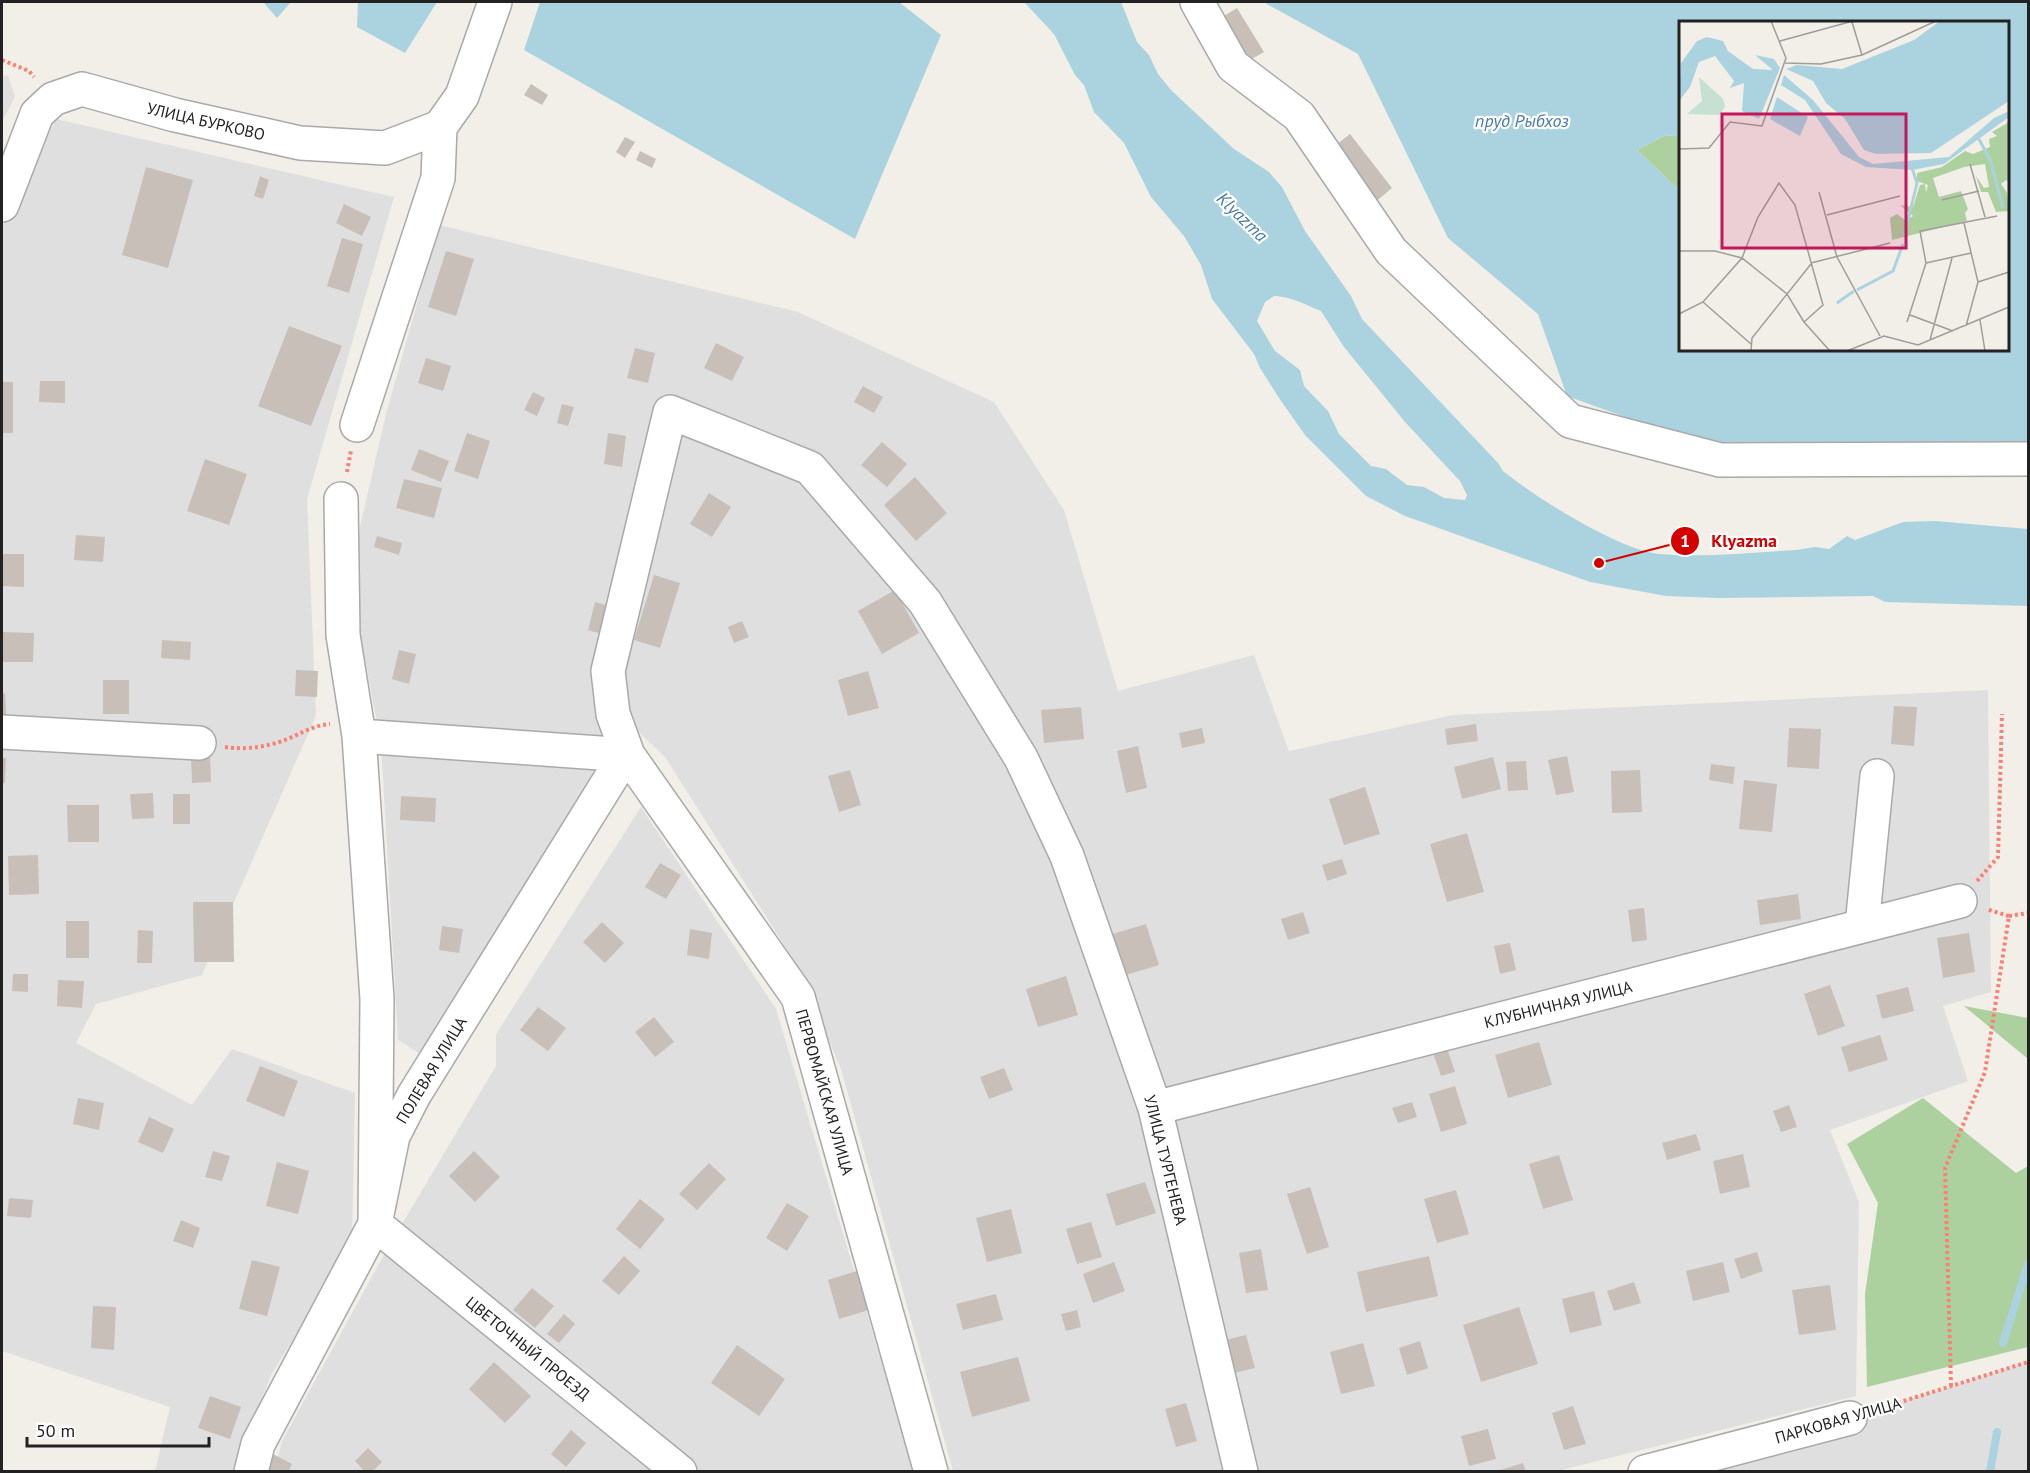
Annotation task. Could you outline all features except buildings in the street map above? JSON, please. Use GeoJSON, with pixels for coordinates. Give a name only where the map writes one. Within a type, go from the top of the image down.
{"type":"FeatureCollection","features":[{"type":"Feature","properties":{"kind":"street"},"geometry":{"type":"LineString","coordinates":[[357,425],[438,178],[440,127],[462,96],[495,2]]}},
{"type":"Feature","properties":{"kind":"street"},"geometry":{"type":"LineString","coordinates":[[1197,2],[1233,66],[1299,116],[1391,251],[1570,422],[1720,460],[2028,459]]}},
{"type":"Feature","properties":{"kind":"street","name":"УЛИЦА БУРКОВО"},"geometry":{"type":"LineString","coordinates":[[53,99],[82,89],[176,115],[300,143],[385,148],[440,127]]}},
{"type":"Feature","properties":{"kind":"street"},"geometry":{"type":"LineString","coordinates":[[2,205],[37,114],[53,99]]}},
{"type":"Feature","properties":{"kind":"street","name":"ПЕРВОМАЙСКАЯ УЛИЦА"},"geometry":{"type":"LineString","coordinates":[[931,1472],[798,997],[628,755],[613,714],[608,671],[670,412],[810,468],[925,602],[1021,758],[1067,856]]}},
{"type":"Feature","properties":{"kind":"street"},"geometry":{"type":"LineString","coordinates":[[340,499],[344,634],[358,729],[377,999],[375,1224]]}},
{"type":"Feature","properties":{"kind":"street"},"geometry":{"type":"LineString","coordinates":[[358,729],[628,755]]}},
{"type":"Feature","properties":{"kind":"street"},"geometry":{"type":"LineString","coordinates":[[2,732],[199,743]]}},
{"type":"Feature","properties":{"kind":"street","name":"ПОЛЕВАЯ УЛИЦА"},"geometry":{"type":"LineString","coordinates":[[251,1472],[258,1443],[375,1224],[393,1136],[414,1095],[614,773],[628,755]]}},
{"type":"Feature","properties":{"kind":"street"},"geometry":{"type":"LineString","coordinates":[[1862,926],[1878,776]]}},
{"type":"Feature","properties":{"kind":"street","name":"УЛИЦА ТУРГЕНЕВА"},"geometry":{"type":"LineString","coordinates":[[1067,856],[1155,1108],[1241,1472]]}},
{"type":"Feature","properties":{"kind":"street","name":"КЛУБНИЧНАЯ УЛИЦА"},"geometry":{"type":"LineString","coordinates":[[1155,1108],[1960,901]]}},
{"type":"Feature","properties":{"kind":"street","name":"ЦВЕТОЧНЫЙ ПРОЕЗД"},"geometry":{"type":"LineString","coordinates":[[375,1224],[680,1472]]}},
{"type":"Feature","properties":{"kind":"street","name":"ПАРКОВАЯ УЛИЦА"},"geometry":{"type":"LineString","coordinates":[[1645,1472],[1850,1418]]}},
{"type":"Feature","properties":{"kind":"path"},"geometry":{"type":"LineString","coordinates":[[2,60],[29,71],[53,99]]}},
{"type":"Feature","properties":{"kind":"path"},"geometry":{"type":"LineString","coordinates":[[340,499],[357,425]]}},
{"type":"Feature","properties":{"kind":"path"},"geometry":{"type":"LineString","coordinates":[[2002,714],[1998,856],[1960,901],[2009,916],[2028,913]]}},
{"type":"Feature","properties":{"kind":"path"},"geometry":{"type":"LineString","coordinates":[[199,743],[244,750],[283,741],[320,725],[358,729]]}},
{"type":"Feature","properties":{"kind":"path"},"geometry":{"type":"LineString","coordinates":[[1951,1386],[1946,1168],[1985,1072],[2009,916]]}},
{"type":"Feature","properties":{"kind":"path","name":"ПАРКОВАЯ УЛИЦА"},"geometry":{"type":"LineString","coordinates":[[1850,1418],[2028,1362]]}},
{"type":"Feature","properties":{"kind":"shaded area"},"geometry":{"type":"Polygon","coordinates":[[[8,75],[15,97],[2,121],[2,76],[8,75]]]}},
{"type":"Feature","properties":{"kind":"shaded area"},"geometry":{"type":"Polygon","coordinates":[[[56,119],[394,197],[307,499],[316,716],[202,975],[96,1004],[76,1043],[192,1105],[232,1049],[355,1093],[352,1243],[271,1375],[235,1471],[155,1471],[170,1407],[2,1351],[2,226],[56,119]]]}},
{"type":"Feature","properties":{"kind":"shaded area"},"geometry":{"type":"Polygon","coordinates":[[[439,225],[798,312],[994,402],[1064,510],[1118,691],[1254,655],[1289,751],[1453,715],[1988,690],[1991,992],[1943,1006],[1968,1081],[1830,1130],[1859,1202],[1856,1396],[1558,1471],[953,1471],[841,1069],[798,967],[665,757],[627,721],[422,1055],[398,1040],[381,743],[353,596],[360,527],[386,414],[439,225]]]}},
{"type":"Feature","properties":{"kind":"shaded area"},"geometry":{"type":"Polygon","coordinates":[[[641,807],[776,1009],[914,1471],[274,1472],[282,1441],[386,1251],[496,1066],[496,1034],[641,807]]]}},
{"type":"Feature","properties":{"kind":"shaded area"},"geometry":{"type":"Polygon","coordinates":[[[2028,1362],[2028,1471],[1645,1472],[1850,1418],[2028,1362]]]}},
{"type":"Feature","properties":{"kind":"green space"},"geometry":{"type":"Polygon","coordinates":[[[1679,135],[1679,190],[1637,150],[1664,136],[1679,135]]]}},
{"type":"Feature","properties":{"kind":"green space"},"geometry":{"type":"Polygon","coordinates":[[[1964,1006],[2028,1018],[2028,1059],[1964,1006]]]}},
{"type":"Feature","properties":{"kind":"green space"},"geometry":{"type":"Polygon","coordinates":[[[1923,1098],[2016,1173],[2028,1166],[2028,1347],[1867,1387],[1865,1294],[1878,1203],[1847,1144],[1923,1098]]]}},
{"type":"Feature","properties":{"kind":"water"},"geometry":{"type":"Polygon","coordinates":[[[263,2],[291,2],[277,18],[263,2]]]}},
{"type":"Feature","properties":{"kind":"water"},"geometry":{"type":"Polygon","coordinates":[[[358,2],[437,2],[405,53],[357,27],[358,2]]]}},
{"type":"Feature","properties":{"kind":"water"},"geometry":{"type":"Polygon","coordinates":[[[540,2],[899,2],[941,35],[855,239],[524,50],[540,2]]]}},
{"type":"Feature","properties":{"kind":"water"},"geometry":{"type":"Polygon","coordinates":[[[1024,2],[1121,2],[1137,42],[1149,55],[1158,74],[1171,90],[1234,149],[1269,172],[1282,187],[1305,231],[1351,296],[1362,319],[1503,471],[1578,521],[1622,543],[1642,550],[1676,555],[1728,554],[1815,547],[1829,549],[1847,536],[1855,540],[1903,522],[1935,521],[2028,529],[2028,606],[1885,602],[1873,596],[1718,598],[1666,596],[1590,582],[1405,516],[1366,496],[1305,435],[1260,368],[1254,354],[1212,299],[1201,265],[1184,236],[1151,197],[1124,143],[1094,112],[1084,85],[1075,75],[1054,34],[1024,2]],[[1274,296],[1265,302],[1257,321],[1275,351],[1300,370],[1304,386],[1328,411],[1339,434],[1371,466],[1386,469],[1407,485],[1424,487],[1444,498],[1465,500],[1467,495],[1460,481],[1405,422],[1344,347],[1321,311],[1298,301],[1274,296]]]}},
{"type":"Feature","properties":{"kind":"water","name":"пруд Рыбхоз"},"geometry":{"type":"Polygon","coordinates":[[[1263,2],[2028,2],[2028,442],[1694,442],[1567,396],[1538,314],[1448,238],[1358,54],[1263,2]]]}},
{"type":"Feature","properties":{"kind":"waterway"},"geometry":{"type":"LineString","coordinates":[[2003,1343],[2028,1264]]}},
{"type":"Feature","properties":{"kind":"waterway"},"geometry":{"type":"LineString","coordinates":[[1990,1472],[1997,1432]]}},
{"type":"Feature","properties":{"kind":"place","name":"Klyazma"},"geometry":{"type":"Point","coordinates":[1599,563]}}]}
